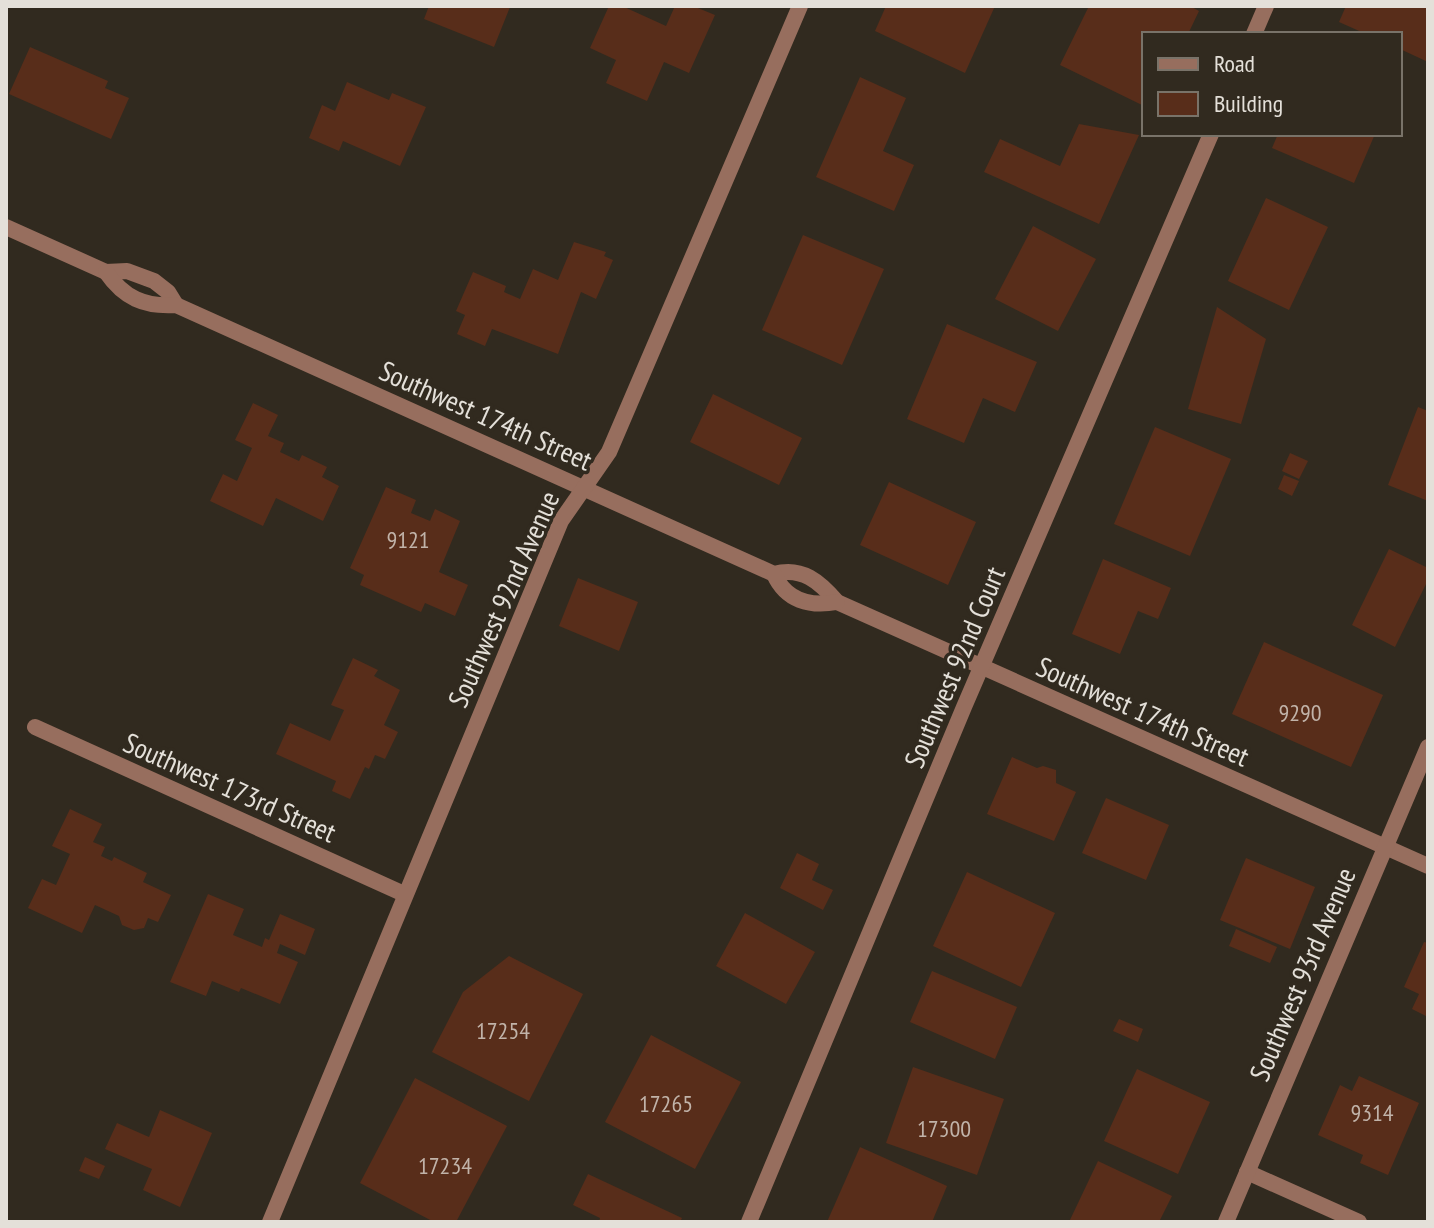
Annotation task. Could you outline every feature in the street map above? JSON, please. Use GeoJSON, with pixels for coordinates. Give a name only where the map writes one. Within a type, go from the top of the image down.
{"type":"FeatureCollection","features":[{"type":"Feature","properties":{"kind":"street","name":"Southwest 92nd Avenue"},"geometry":{"type":"LineString","coordinates":[[270,1222],[561,521],[609,452],[800,6]]}},
{"type":"Feature","properties":{"kind":"street"},"geometry":{"type":"LineString","coordinates":[[1255,32],[1266,6]]}},
{"type":"Feature","properties":{"kind":"street","name":"Southwest 92nd Court"},"geometry":{"type":"LineString","coordinates":[[749,1222],[981,668],[1210,136]]}},
{"type":"Feature","properties":{"kind":"street","name":"Southwest 174th Street"},"geometry":{"type":"LineString","coordinates":[[6,227],[106,272],[127,271],[154,281],[168,292],[176,305]]}},
{"type":"Feature","properties":{"kind":"street","name":"Southwest 174th Street"},"geometry":{"type":"LineString","coordinates":[[106,272],[118,290],[132,299],[146,304],[176,305],[774,574],[798,571],[810,577],[837,602],[1428,866]]}},
{"type":"Feature","properties":{"kind":"street","name":"Southwest 174th Street"},"geometry":{"type":"LineString","coordinates":[[774,574],[779,585],[799,600],[820,605],[837,602]]}},
{"type":"Feature","properties":{"kind":"street","name":"Southwest 173rd Street"},"geometry":{"type":"LineString","coordinates":[[35,727],[404,894]]}},
{"type":"Feature","properties":{"kind":"street","name":"Southwest 93rd Avenue"},"geometry":{"type":"LineString","coordinates":[[1226,1222],[1428,747]]}},
{"type":"Feature","properties":{"kind":"street"},"geometry":{"type":"LineString","coordinates":[[1247,1172],[1359,1222]]}},
{"type":"Feature","properties":{"kind":"building"},"geometry":{"type":"Polygon","coordinates":[[[429,6],[510,7],[494,47],[424,19],[429,6]]]}},
{"type":"Feature","properties":{"kind":"building"},"geometry":{"type":"Polygon","coordinates":[[[609,6],[622,6],[666,26],[675,6],[693,6],[715,15],[689,73],[664,62],[647,101],[606,83],[616,60],[590,48],[609,6]]]}},
{"type":"Feature","properties":{"kind":"building"},"geometry":{"type":"Polygon","coordinates":[[[886,6],[995,6],[965,73],[875,31],[886,6]]]}},
{"type":"Feature","properties":{"kind":"building"},"geometry":{"type":"Polygon","coordinates":[[[1089,6],[1190,6],[1199,11],[1189,32],[1142,32],[1142,105],[1060,65],[1089,6]]]}},
{"type":"Feature","properties":{"kind":"building"},"geometry":{"type":"Polygon","coordinates":[[[1346,6],[1428,6],[1428,62],[1402,50],[1402,32],[1362,32],[1339,22],[1346,6]]]}},
{"type":"Feature","properties":{"kind":"building"},"geometry":{"type":"Polygon","coordinates":[[[30,47],[108,81],[105,88],[129,98],[111,139],[9,94],[30,47]]]}},
{"type":"Feature","properties":{"kind":"building"},"geometry":{"type":"Polygon","coordinates":[[[860,77],[906,98],[883,151],[914,165],[894,211],[816,177],[860,77]]]}},
{"type":"Feature","properties":{"kind":"building"},"geometry":{"type":"Polygon","coordinates":[[[347,82],[389,100],[392,93],[426,107],[400,166],[343,141],[339,151],[309,138],[322,105],[335,111],[347,82]]]}},
{"type":"Feature","properties":{"kind":"building"},"geometry":{"type":"Polygon","coordinates":[[[1079,124],[1139,135],[1099,224],[984,172],[1000,139],[1060,166],[1079,124]]]}},
{"type":"Feature","properties":{"kind":"building"},"geometry":{"type":"Polygon","coordinates":[[[1277,136],[1374,136],[1354,183],[1272,148],[1277,136]]]}},
{"type":"Feature","properties":{"kind":"building"},"geometry":{"type":"Polygon","coordinates":[[[1266,198],[1328,227],[1289,310],[1228,281],[1266,198]]]}},
{"type":"Feature","properties":{"kind":"building"},"geometry":{"type":"Polygon","coordinates":[[[1033,226],[1096,259],[1058,331],[995,299],[1033,226]]]}},
{"type":"Feature","properties":{"kind":"building"},"geometry":{"type":"Polygon","coordinates":[[[803,235],[884,269],[842,365],[762,330],[803,235]]]}},
{"type":"Feature","properties":{"kind":"building"},"geometry":{"type":"Polygon","coordinates":[[[574,242],[606,252],[604,256],[613,260],[596,299],[581,292],[558,354],[492,329],[485,346],[457,334],[465,315],[456,311],[473,272],[506,286],[504,292],[520,299],[533,269],[558,280],[574,242]]]}},
{"type":"Feature","properties":{"kind":"building"},"geometry":{"type":"Polygon","coordinates":[[[1217,307],[1266,339],[1241,424],[1188,409],[1217,307]]]}},
{"type":"Feature","properties":{"kind":"building"},"geometry":{"type":"Polygon","coordinates":[[[947,324],[1037,362],[1015,412],[983,398],[964,443],[907,419],[947,324]]]}},
{"type":"Feature","properties":{"kind":"building"},"geometry":{"type":"Polygon","coordinates":[[[713,394],[802,438],[779,485],[690,442],[713,394]]]}},
{"type":"Feature","properties":{"kind":"building"},"geometry":{"type":"Polygon","coordinates":[[[253,403],[278,415],[268,436],[284,443],[280,452],[299,461],[302,455],[327,467],[322,477],[339,486],[323,521],[276,498],[263,526],[210,501],[223,474],[237,481],[252,448],[235,440],[253,403]]]}},
{"type":"Feature","properties":{"kind":"building"},"geometry":{"type":"Polygon","coordinates":[[[1418,407],[1428,411],[1428,501],[1388,485],[1418,407]]]}},
{"type":"Feature","properties":{"kind":"building"},"geometry":{"type":"Polygon","coordinates":[[[1155,427],[1231,459],[1190,556],[1114,524],[1155,427]]]}},
{"type":"Feature","properties":{"kind":"building"},"geometry":{"type":"Polygon","coordinates":[[[1290,453],[1308,461],[1299,479],[1282,471],[1290,453]]]}},
{"type":"Feature","properties":{"kind":"building"},"geometry":{"type":"Polygon","coordinates":[[[1284,475],[1299,481],[1292,496],[1278,489],[1284,475]]]}},
{"type":"Feature","properties":{"kind":"building"},"geometry":{"type":"Polygon","coordinates":[[[889,482],[976,522],[948,585],[860,545],[889,482]]]}},
{"type":"Feature","properties":{"kind":"building"},"geometry":{"type":"Polygon","coordinates":[[[386,487],[416,500],[411,513],[430,521],[435,509],[460,521],[439,572],[468,585],[455,616],[425,603],[421,612],[360,585],[364,575],[350,568],[386,487]]]}},
{"type":"Feature","properties":{"kind":"building"},"geometry":{"type":"Polygon","coordinates":[[[1389,549],[1428,568],[1428,580],[1395,647],[1352,625],[1389,549]]]}},
{"type":"Feature","properties":{"kind":"building"},"geometry":{"type":"Polygon","coordinates":[[[1103,559],[1171,588],[1158,619],[1138,611],[1120,654],[1072,634],[1103,559]]]}},
{"type":"Feature","properties":{"kind":"building"},"geometry":{"type":"Polygon","coordinates":[[[578,578],[638,602],[619,651],[559,626],[578,578]]]}},
{"type":"Feature","properties":{"kind":"building"},"geometry":{"type":"Polygon","coordinates":[[[1264,642],[1383,695],[1351,767],[1232,714],[1264,642]]]}},
{"type":"Feature","properties":{"kind":"building"},"geometry":{"type":"Polygon","coordinates":[[[353,658],[378,670],[374,676],[400,690],[384,725],[398,732],[385,759],[375,755],[369,769],[365,767],[350,799],[332,791],[336,781],[276,754],[290,723],[330,741],[344,710],[331,705],[353,658]]]}},
{"type":"Feature","properties":{"kind":"building"},"geometry":{"type":"Polygon","coordinates":[[[1012,757],[1037,768],[1043,766],[1056,770],[1056,783],[1076,792],[1054,841],[987,814],[1012,757]]]}},
{"type":"Feature","properties":{"kind":"building"},"geometry":{"type":"Polygon","coordinates":[[[1106,798],[1169,825],[1146,880],[1082,853],[1106,798]]]}},
{"type":"Feature","properties":{"kind":"building"},"geometry":{"type":"Polygon","coordinates":[[[70,809],[102,824],[93,842],[105,847],[101,856],[112,861],[114,857],[147,873],[143,882],[171,895],[158,922],[148,918],[144,928],[134,930],[122,925],[119,916],[95,905],[82,933],[28,908],[42,879],[56,885],[70,854],[52,846],[70,809]]]}},
{"type":"Feature","properties":{"kind":"building"},"geometry":{"type":"Polygon","coordinates":[[[797,853],[819,864],[812,880],[833,890],[823,910],[780,888],[797,853]]]}},
{"type":"Feature","properties":{"kind":"building"},"geometry":{"type":"Polygon","coordinates":[[[1246,858],[1315,887],[1290,949],[1220,920],[1246,858]]]}},
{"type":"Feature","properties":{"kind":"building"},"geometry":{"type":"Polygon","coordinates":[[[967,872],[1055,913],[1021,987],[933,946],[967,872]]]}},
{"type":"Feature","properties":{"kind":"building"},"geometry":{"type":"Polygon","coordinates":[[[208,894],[244,909],[233,935],[262,947],[265,938],[269,940],[280,914],[315,929],[305,955],[280,944],[277,953],[298,962],[280,1004],[241,988],[239,992],[212,981],[206,996],[170,982],[208,894]]]}},
{"type":"Feature","properties":{"kind":"building"},"geometry":{"type":"Polygon","coordinates":[[[745,913],[815,952],[786,1004],[716,966],[745,913]]]}},
{"type":"Feature","properties":{"kind":"building"},"geometry":{"type":"Polygon","coordinates":[[[1236,929],[1277,947],[1270,963],[1229,946],[1236,929]]]}},
{"type":"Feature","properties":{"kind":"building"},"geometry":{"type":"Polygon","coordinates":[[[1424,942],[1428,943],[1428,1017],[1412,1009],[1419,994],[1404,987],[1424,942]]]}},
{"type":"Feature","properties":{"kind":"building"},"geometry":{"type":"Polygon","coordinates":[[[509,956],[583,994],[529,1101],[432,1052],[463,992],[509,956]]]}},
{"type":"Feature","properties":{"kind":"building"},"geometry":{"type":"Polygon","coordinates":[[[932,971],[1017,1007],[995,1059],[910,1022],[932,971]]]}},
{"type":"Feature","properties":{"kind":"building"},"geometry":{"type":"Polygon","coordinates":[[[1119,1019],[1143,1029],[1138,1042],[1113,1031],[1119,1019]]]}},
{"type":"Feature","properties":{"kind":"building"},"geometry":{"type":"Polygon","coordinates":[[[651,1035],[741,1082],[695,1169],[605,1122],[651,1035]]]}},
{"type":"Feature","properties":{"kind":"building"},"geometry":{"type":"Polygon","coordinates":[[[913,1067],[1004,1099],[977,1175],[886,1143],[913,1067]]]}},
{"type":"Feature","properties":{"kind":"building"},"geometry":{"type":"Polygon","coordinates":[[[1137,1069],[1210,1102],[1178,1174],[1104,1141],[1137,1069]]]}},
{"type":"Feature","properties":{"kind":"building"},"geometry":{"type":"Polygon","coordinates":[[[1359,1076],[1419,1103],[1388,1175],[1360,1163],[1363,1155],[1318,1135],[1340,1085],[1352,1091],[1359,1076]]]}},
{"type":"Feature","properties":{"kind":"building"},"geometry":{"type":"Polygon","coordinates":[[[415,1078],[507,1126],[456,1222],[434,1222],[360,1183],[415,1078]]]}},
{"type":"Feature","properties":{"kind":"building"},"geometry":{"type":"Polygon","coordinates":[[[160,1110],[212,1133],[180,1207],[143,1190],[152,1169],[105,1149],[117,1123],[149,1137],[160,1110]]]}},
{"type":"Feature","properties":{"kind":"building"},"geometry":{"type":"Polygon","coordinates":[[[860,1147],[947,1186],[932,1222],[827,1222],[860,1147]]]}},
{"type":"Feature","properties":{"kind":"building"},"geometry":{"type":"Polygon","coordinates":[[[85,1157],[105,1166],[99,1179],[79,1171],[85,1157]]]}},
{"type":"Feature","properties":{"kind":"building"},"geometry":{"type":"Polygon","coordinates":[[[1098,1161],[1172,1196],[1159,1222],[1069,1222],[1098,1161]]]}},
{"type":"Feature","properties":{"kind":"building"},"geometry":{"type":"Polygon","coordinates":[[[588,1174],[682,1218],[680,1222],[599,1222],[600,1218],[573,1205],[588,1174]]]}}]}
